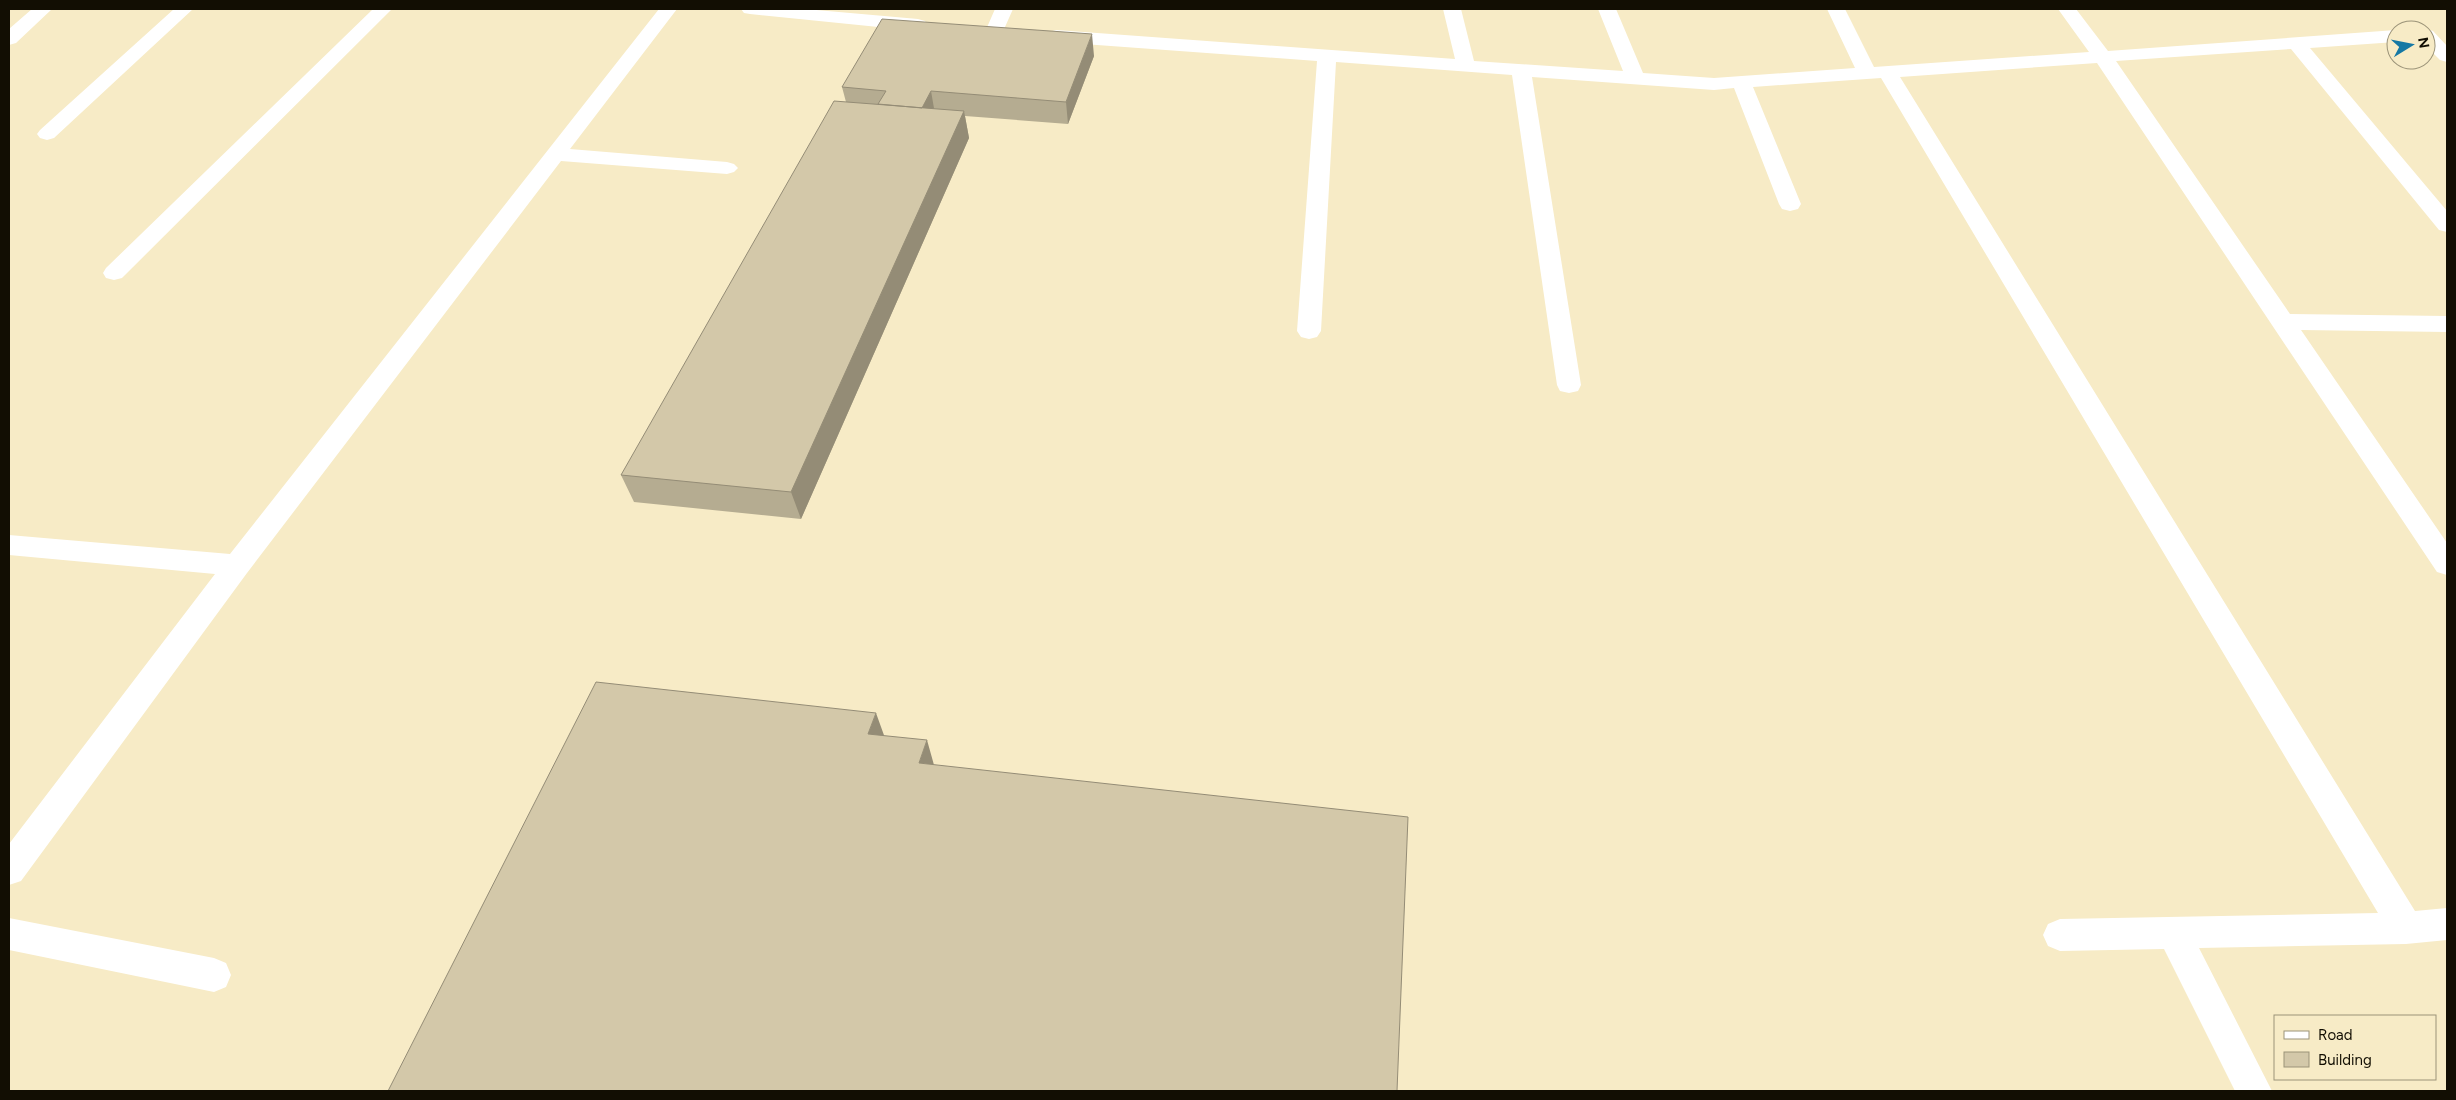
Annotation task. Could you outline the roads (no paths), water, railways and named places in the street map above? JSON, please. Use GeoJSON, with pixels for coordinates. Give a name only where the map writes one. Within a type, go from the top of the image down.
{"type":"FeatureCollection","features":[{"type":"Feature","properties":{"kind":"street"},"geometry":{"type":"LineString","coordinates":[[9,39],[43,9]]}},
{"type":"Feature","properties":{"kind":"street"},"geometry":{"type":"LineString","coordinates":[[47,134],[184,9]]}},
{"type":"Feature","properties":{"kind":"street"},"geometry":{"type":"LineString","coordinates":[[114,272],[383,9]]}},
{"type":"Feature","properties":{"kind":"street"},"geometry":{"type":"LineString","coordinates":[[9,870],[237,565],[668,9]]}},
{"type":"Feature","properties":{"kind":"street"},"geometry":{"type":"LineString","coordinates":[[750,9],[936,26]]}},
{"type":"Feature","properties":{"kind":"street"},"geometry":{"type":"LineString","coordinates":[[994,32],[1004,9]]}},
{"type":"Feature","properties":{"kind":"street"},"geometry":{"type":"LineString","coordinates":[[1452,9],[1466,66]]}},
{"type":"Feature","properties":{"kind":"street"},"geometry":{"type":"LineString","coordinates":[[1607,9],[1635,78]]}},
{"type":"Feature","properties":{"kind":"street"},"geometry":{"type":"LineString","coordinates":[[1836,9],[1877,72],[2406,928]]}},
{"type":"Feature","properties":{"kind":"street"},"geometry":{"type":"LineString","coordinates":[[2067,9],[2103,57],[2447,564]]}},
{"type":"Feature","properties":{"kind":"street"},"geometry":{"type":"LineString","coordinates":[[975,30],[1014,33]]}},
{"type":"Feature","properties":{"kind":"street"},"geometry":{"type":"LineString","coordinates":[[1033,35],[1714,84],[2386,37]]}},
{"type":"Feature","properties":{"kind":"street"},"geometry":{"type":"LineString","coordinates":[[2296,43],[2447,225]]}},
{"type":"Feature","properties":{"kind":"street"},"geometry":{"type":"LineString","coordinates":[[2436,44],[2447,56]]}},
{"type":"Feature","properties":{"kind":"street"},"geometry":{"type":"LineString","coordinates":[[1309,331],[1327,56]]}},
{"type":"Feature","properties":{"kind":"street"},"geometry":{"type":"LineString","coordinates":[[1521,70],[1569,385]]}},
{"type":"Feature","properties":{"kind":"street"},"geometry":{"type":"LineString","coordinates":[[1741,82],[1790,204]]}},
{"type":"Feature","properties":{"kind":"street"},"geometry":{"type":"LineString","coordinates":[[555,154],[726,168]]}},
{"type":"Feature","properties":{"kind":"street"},"geometry":{"type":"LineString","coordinates":[[2282,322],[2447,324]]}},
{"type":"Feature","properties":{"kind":"street"},"geometry":{"type":"LineString","coordinates":[[9,545],[237,565]]}},
{"type":"Feature","properties":{"kind":"street"},"geometry":{"type":"LineString","coordinates":[[2060,935],[2406,928],[2447,924]]}},
{"type":"Feature","properties":{"kind":"street"},"geometry":{"type":"LineString","coordinates":[[2173,932],[2254,1091]]}},
{"type":"Feature","properties":{"kind":"street"},"geometry":{"type":"LineString","coordinates":[[9,934],[214,975]]}}]}
